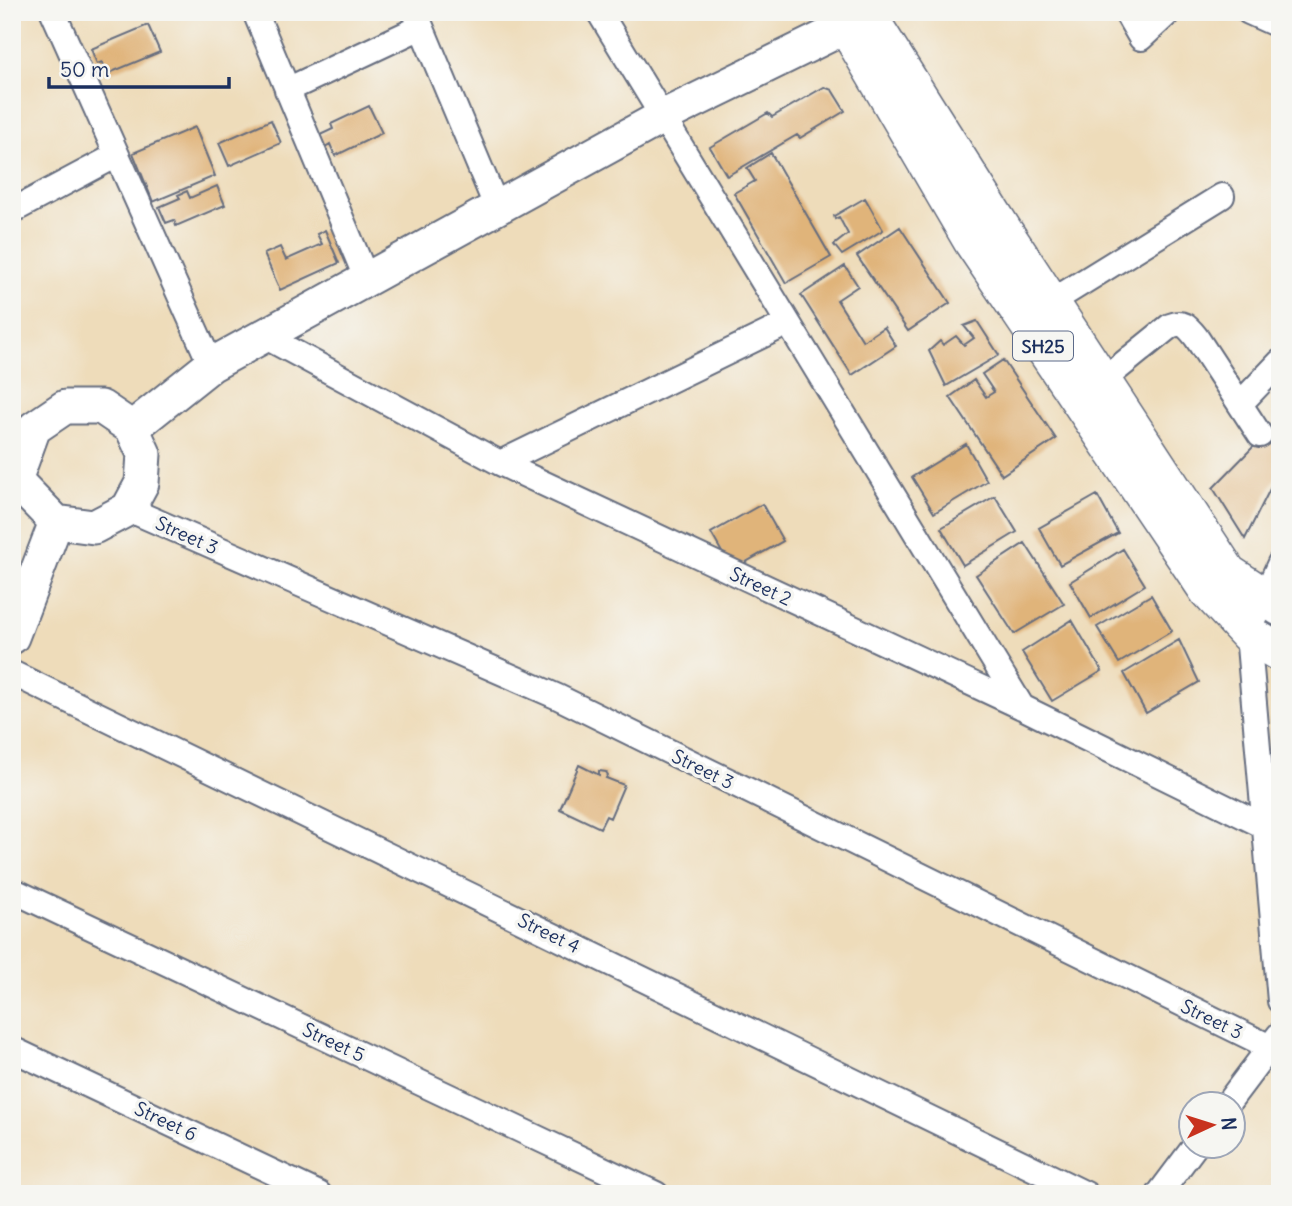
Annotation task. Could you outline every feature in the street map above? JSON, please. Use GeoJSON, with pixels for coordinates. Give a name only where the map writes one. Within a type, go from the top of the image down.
{"type":"FeatureCollection","features":[{"type":"Feature","properties":{"kind":"main road","name":"SH25"},"geometry":{"type":"LineString","coordinates":[[855,17],[1051,302],[1228,573],[1272,603]]}},
{"type":"Feature","properties":{"kind":"main road","name":"SH25"},"geometry":{"type":"LineString","coordinates":[[855,17],[972,241],[1209,591],[1248,634],[1280,653]]}},
{"type":"Feature","properties":{"kind":"street"},"geometry":{"type":"LineString","coordinates":[[53,12],[211,365]]}},
{"type":"Feature","properties":{"kind":"street"},"geometry":{"type":"LineString","coordinates":[[255,12],[367,280]]}},
{"type":"Feature","properties":{"kind":"street"},"geometry":{"type":"LineString","coordinates":[[598,12],[1022,707]]}},
{"type":"Feature","properties":{"kind":"street"},"geometry":{"type":"LineString","coordinates":[[1126,12],[1141,38],[1169,12]]}},
{"type":"Feature","properties":{"kind":"street"},"geometry":{"type":"LineString","coordinates":[[1249,12],[1280,26]]}},
{"type":"Feature","properties":{"kind":"street"},"geometry":{"type":"LineString","coordinates":[[132,428],[211,365],[662,117],[855,17]]}},
{"type":"Feature","properties":{"kind":"street"},"geometry":{"type":"LineString","coordinates":[[288,90],[418,20],[497,208]]}},
{"type":"Feature","properties":{"kind":"street"},"geometry":{"type":"LineString","coordinates":[[12,211],[117,155]]}},
{"type":"Feature","properties":{"kind":"street"},"geometry":{"type":"LineString","coordinates":[[1051,302],[1222,196]]}},
{"type":"Feature","properties":{"kind":"street"},"geometry":{"type":"LineString","coordinates":[[500,463],[788,323]]}},
{"type":"Feature","properties":{"kind":"street"},"geometry":{"type":"LineString","coordinates":[[1102,381],[1170,326],[1178,323],[1186,325],[1260,435]]}},
{"type":"Feature","properties":{"kind":"street","name":"Street 2"},"geometry":{"type":"LineString","coordinates":[[264,336],[500,463],[1022,707],[1264,826]]}},
{"type":"Feature","properties":{"kind":"street"},"geometry":{"type":"LineString","coordinates":[[1240,404],[1280,362]]}},
{"type":"Feature","properties":{"kind":"street"},"geometry":{"type":"LineString","coordinates":[[65,407],[101,407],[132,428],[144,454],[142,483],[128,509],[94,527],[56,522],[14,479],[34,428],[65,407]]}},
{"type":"Feature","properties":{"kind":"street","name":"Street 3"},"geometry":{"type":"LineString","coordinates":[[128,509],[558,697],[1275,1041]]}},
{"type":"Feature","properties":{"kind":"street"},"geometry":{"type":"LineString","coordinates":[[12,637],[56,522]]}},
{"type":"Feature","properties":{"kind":"street"},"geometry":{"type":"LineString","coordinates":[[1280,563],[1272,603],[1248,634],[1264,826],[1273,860],[1280,1001]]}},
{"type":"Feature","properties":{"kind":"street","name":"Street 4"},"geometry":{"type":"LineString","coordinates":[[12,673],[1086,1194]]}},
{"type":"Feature","properties":{"kind":"street","name":"Street 5"},"geometry":{"type":"LineString","coordinates":[[12,890],[656,1194]]}},
{"type":"Feature","properties":{"kind":"street"},"geometry":{"type":"LineString","coordinates":[[1238,1090],[1275,1041]]}},
{"type":"Feature","properties":{"kind":"street","name":"Street 6"},"geometry":{"type":"LineString","coordinates":[[12,1049],[319,1194]]}},
{"type":"Feature","properties":{"kind":"street"},"geometry":{"type":"LineString","coordinates":[[1159,1194],[1184,1160]]}},
{"type":"Feature","properties":{"kind":"building"},"geometry":{"type":"Polygon","coordinates":[[[148,25],[160,52],[107,74],[102,62],[97,64],[91,49],[148,25]]]}},
{"type":"Feature","properties":{"kind":"building"},"geometry":{"type":"Polygon","coordinates":[[[824,87],[832,90],[845,111],[800,138],[797,135],[727,176],[710,147],[768,113],[772,117],[824,87]]]}},
{"type":"Feature","properties":{"kind":"building"},"geometry":{"type":"Polygon","coordinates":[[[369,106],[382,133],[335,156],[330,144],[325,147],[320,135],[333,129],[331,124],[369,106]]]}},
{"type":"Feature","properties":{"kind":"building"},"geometry":{"type":"Polygon","coordinates":[[[271,120],[281,143],[229,166],[219,143],[271,120]]]}},
{"type":"Feature","properties":{"kind":"building"},"geometry":{"type":"Polygon","coordinates":[[[195,127],[215,176],[153,202],[133,153],[195,127]]]}},
{"type":"Feature","properties":{"kind":"building"},"geometry":{"type":"Polygon","coordinates":[[[771,153],[831,257],[786,283],[734,193],[755,181],[747,168],[771,153]]]}},
{"type":"Feature","properties":{"kind":"building"},"geometry":{"type":"Polygon","coordinates":[[[217,186],[225,205],[176,226],[174,220],[166,223],[159,207],[180,198],[178,195],[187,191],[190,198],[217,186]]]}},
{"type":"Feature","properties":{"kind":"building"},"geometry":{"type":"Polygon","coordinates":[[[865,198],[883,230],[842,255],[834,245],[848,234],[839,217],[835,219],[834,216],[865,198]]]}},
{"type":"Feature","properties":{"kind":"building"},"geometry":{"type":"Polygon","coordinates":[[[900,227],[950,303],[908,331],[857,256],[900,227]]]}},
{"type":"Feature","properties":{"kind":"building"},"geometry":{"type":"Polygon","coordinates":[[[325,230],[339,263],[280,290],[264,254],[280,247],[286,260],[322,244],[317,234],[325,230]]]}},
{"type":"Feature","properties":{"kind":"building"},"geometry":{"type":"Polygon","coordinates":[[[845,266],[858,286],[837,300],[863,341],[884,327],[896,346],[852,375],[801,295],[845,266]]]}},
{"type":"Feature","properties":{"kind":"building"},"geometry":{"type":"Polygon","coordinates":[[[977,321],[999,355],[946,386],[929,351],[940,341],[943,345],[956,336],[964,345],[974,338],[964,326],[977,321]]]}},
{"type":"Feature","properties":{"kind":"building"},"geometry":{"type":"Polygon","coordinates":[[[1003,360],[1056,439],[1002,475],[950,397],[974,380],[986,397],[994,392],[982,374],[1003,360]]]}},
{"type":"Feature","properties":{"kind":"building"},"geometry":{"type":"Polygon","coordinates":[[[1275,431],[1280,439],[1280,469],[1245,539],[1213,488],[1252,448],[1275,431]]]}},
{"type":"Feature","properties":{"kind":"building"},"geometry":{"type":"Polygon","coordinates":[[[966,444],[987,481],[934,513],[912,477],[966,444]]]}},
{"type":"Feature","properties":{"kind":"building"},"geometry":{"type":"Polygon","coordinates":[[[1097,495],[1118,533],[1060,565],[1039,528],[1097,495]]]}},
{"type":"Feature","properties":{"kind":"building"},"geometry":{"type":"Polygon","coordinates":[[[995,496],[1017,532],[963,565],[941,528],[995,496]]]}},
{"type":"Feature","properties":{"kind":"building"},"geometry":{"type":"Polygon","coordinates":[[[762,504],[783,541],[732,570],[711,533],[762,504]]]}},
{"type":"Feature","properties":{"kind":"building"},"geometry":{"type":"Polygon","coordinates":[[[1025,543],[1064,604],[1014,634],[976,575],[1025,543]]]}},
{"type":"Feature","properties":{"kind":"building"},"geometry":{"type":"Polygon","coordinates":[[[1123,549],[1145,585],[1091,618],[1070,582],[1123,549]]]}},
{"type":"Feature","properties":{"kind":"building"},"geometry":{"type":"Polygon","coordinates":[[[1151,595],[1172,631],[1119,663],[1097,627],[1151,595]]]}},
{"type":"Feature","properties":{"kind":"building"},"geometry":{"type":"Polygon","coordinates":[[[1072,620],[1102,671],[1052,701],[1022,652],[1072,620]]]}},
{"type":"Feature","properties":{"kind":"building"},"geometry":{"type":"Polygon","coordinates":[[[1179,640],[1199,682],[1146,713],[1124,673],[1179,640]]]}},
{"type":"Feature","properties":{"kind":"building"},"geometry":{"type":"Polygon","coordinates":[[[1280,740],[1280,765],[1277,765],[1277,741],[1280,740]]]}},
{"type":"Feature","properties":{"kind":"building"},"geometry":{"type":"Polygon","coordinates":[[[579,765],[599,775],[599,771],[606,772],[606,778],[624,785],[610,818],[606,816],[600,828],[560,809],[579,765]]]}}]}
